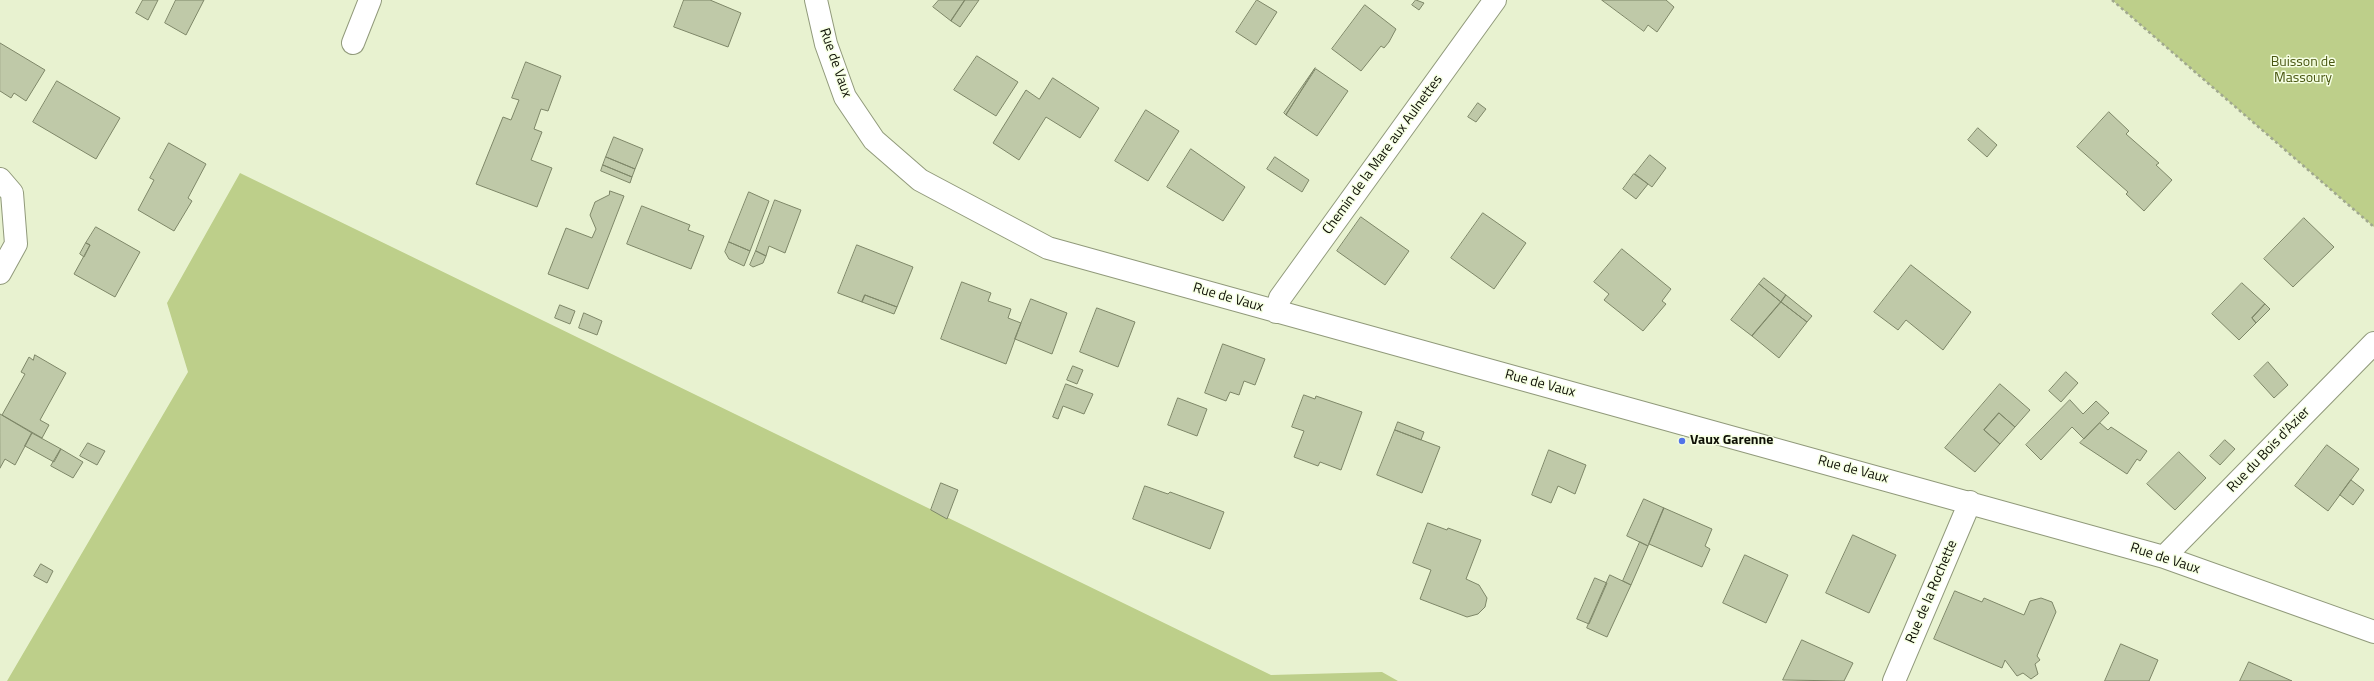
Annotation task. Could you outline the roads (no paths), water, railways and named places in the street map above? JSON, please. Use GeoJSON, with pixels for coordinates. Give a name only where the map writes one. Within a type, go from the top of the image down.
{"type":"FeatureCollection","features":[{"type":"Feature","properties":{"kind":"street"},"geometry":{"type":"LineString","coordinates":[[353,43],[370,0]]}},
{"type":"Feature","properties":{"kind":"street","name":"Rue de Vaux"},"geometry":{"type":"LineString","coordinates":[[816,0],[826,44],[845,97],[874,140],[920,180],[1048,248],[1970,502],[2164,557],[2374,632]]}},
{"type":"Feature","properties":{"kind":"street","name":"Chemin de la Mare aux Aulnettes"},"geometry":{"type":"LineString","coordinates":[[1276,312],[1280,298],[1495,0]]}},
{"type":"Feature","properties":{"kind":"street"},"geometry":{"type":"LineString","coordinates":[[0,179],[12,193],[16,244],[0,273]]}},
{"type":"Feature","properties":{"kind":"street","name":"Rue du Bois d'Azier"},"geometry":{"type":"LineString","coordinates":[[2164,557],[2374,343]]}},
{"type":"Feature","properties":{"kind":"street","name":"Rue de la Rochette"},"geometry":{"type":"LineString","coordinates":[[1894,681],[1970,502]]}},
{"type":"Feature","properties":{"kind":"place","name":"Vaux Garenne"},"geometry":{"type":"Point","coordinates":[1682,441]}},
{"type":"Feature","properties":{"kind":"park label","name":"Buisson de Massoury"},"geometry":{"type":"Point","coordinates":[2303,72]}}]}
